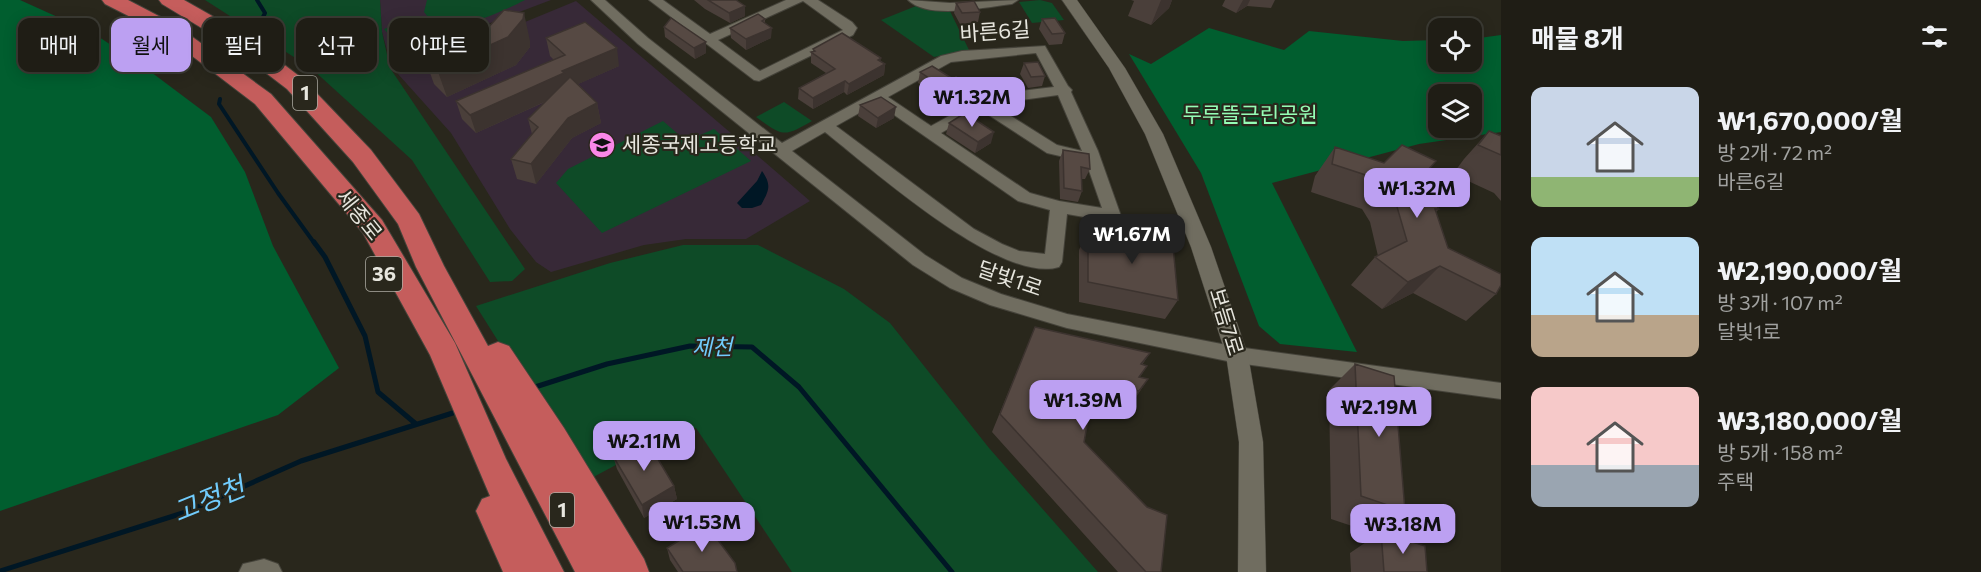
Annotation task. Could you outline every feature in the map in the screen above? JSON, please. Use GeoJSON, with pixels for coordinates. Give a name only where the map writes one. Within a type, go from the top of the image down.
{"type":"FeatureCollection","features":[{"type":"Feature","properties":{"kind":"highway","name":"세종로"},"geometry":{"type":"LineString","coordinates":[[112,0],[169,29],[263,99],[339,190]]}},
{"type":"Feature","properties":{"kind":"highway","name":"세종로"},"geometry":{"type":"LineString","coordinates":[[169,0],[236,39],[295,84],[362,156],[410,221],[430,267],[457,347],[540,443],[595,572]]}},
{"type":"Feature","properties":{"kind":"highway","name":"36"},"geometry":{"type":"LineString","coordinates":[[339,190],[457,347],[486,473],[522,572]]}},
{"type":"Feature","properties":{"kind":"highway"},"geometry":{"type":"LineString","coordinates":[[540,443],[631,572]]}},
{"type":"Feature","properties":{"kind":"highway","name":"1"},"geometry":{"type":"LineString","coordinates":[[486,473],[546,572]]}},
{"type":"Feature","properties":{"kind":"street","name":"달빛1로"},"geometry":{"type":"LineString","coordinates":[[597,0],[643,41],[920,260],[956,284],[996,300],[1067,321],[1238,355],[1501,391]]}},
{"type":"Feature","properties":{"kind":"street"},"geometry":{"type":"LineString","coordinates":[[655,0],[759,77],[848,32],[850,28],[847,25],[809,0]]}},
{"type":"Feature","properties":{"kind":"street"},"geometry":{"type":"LineString","coordinates":[[708,40],[797,0]]}},
{"type":"Feature","properties":{"kind":"street"},"geometry":{"type":"LineString","coordinates":[[914,0],[927,4],[951,6],[1012,0]]}},
{"type":"Feature","properties":{"kind":"street","name":"보듬7로"},"geometry":{"type":"LineString","coordinates":[[1069,0],[1117,68],[1154,134],[1201,246],[1238,355],[1251,442],[1252,572]]}},
{"type":"Feature","properties":{"kind":"street"},"geometry":{"type":"LineString","coordinates":[[742,6],[758,17]]}},
{"type":"Feature","properties":{"kind":"street","name":"바른6길"},"geometry":{"type":"LineString","coordinates":[[781,150],[946,59],[1040,49],[1065,90],[1095,159],[1113,216],[1059,207]]}},
{"type":"Feature","properties":{"kind":"street"},"geometry":{"type":"LineString","coordinates":[[930,133],[992,98],[1065,90]]}},
{"type":"Feature","properties":{"kind":"street"},"geometry":{"type":"LineString","coordinates":[[825,125],[968,233],[996,249],[1018,257],[1053,262],[1059,207],[1024,197],[877,96]]}},
{"type":"Feature","properties":{"kind":"street"},"geometry":{"type":"LineString","coordinates":[[981,104],[1060,153],[1095,159]]}},
{"type":"Feature","properties":{"kind":"street"},"geometry":{"type":"LineString","coordinates":[[251,572],[264,570],[270,572]]}},
{"type":"Feature","properties":{"kind":"shaded area"},"geometry":{"type":"Polygon","coordinates":[[[380,0],[551,0],[489,23],[489,18],[389,18],[389,57],[382,32],[380,0]]]}},
{"type":"Feature","properties":{"kind":"shaded area","name":"세종국제고등학교"},"geometry":{"type":"Polygon","coordinates":[[[576,1],[810,201],[746,239],[686,239],[644,245],[551,272],[536,262],[510,229],[451,133],[398,74],[403,72],[489,72],[489,37],[576,1]]]}},
{"type":"Feature","properties":{"kind":"green space"},"geometry":{"type":"Polygon","coordinates":[[[0,0],[20,0],[60,18],[18,18],[18,72],[99,72],[99,37],[111,45],[111,72],[151,72],[211,117],[245,172],[273,246],[339,368],[278,415],[0,511],[0,0]]]}},
{"type":"Feature","properties":{"kind":"green space"},"geometry":{"type":"Polygon","coordinates":[[[205,0],[380,0],[382,32],[389,72],[393,72],[525,269],[512,281],[490,282],[412,160],[315,72],[377,72],[377,18],[296,18],[296,58],[284,51],[284,18],[233,18],[205,0]]]}},
{"type":"Feature","properties":{"kind":"green space"},"geometry":{"type":"Polygon","coordinates":[[[427,0],[525,0],[484,18],[431,18],[424,12],[427,0]]]}},
{"type":"Feature","properties":{"kind":"green space"},"geometry":{"type":"Polygon","coordinates":[[[1040,0],[1052,3],[1064,20],[1032,23],[1019,2],[1040,0]]]}},
{"type":"Feature","properties":{"kind":"green space"},"geometry":{"type":"Polygon","coordinates":[[[916,6],[949,9],[969,50],[934,57],[881,20],[916,6]]]}},
{"type":"Feature","properties":{"kind":"green space","name":"두루뜰근린공원"},"geometry":{"type":"Polygon","coordinates":[[[1209,28],[1284,50],[1309,31],[1403,41],[1428,40],[1428,72],[1482,72],[1482,38],[1501,35],[1501,132],[1482,135],[1482,84],[1428,84],[1428,138],[1460,138],[1419,144],[1272,183],[1357,352],[1280,344],[1259,326],[1201,173],[1129,54],[1151,64],[1209,28]]]}},
{"type":"Feature","properties":{"kind":"green space"},"geometry":{"type":"Polygon","coordinates":[[[784,102],[812,121],[795,130],[783,132],[772,128],[756,117],[784,102]]]}},
{"type":"Feature","properties":{"kind":"green space"},"geometry":{"type":"Polygon","coordinates":[[[663,121],[686,141],[714,129],[751,161],[602,233],[556,183],[568,169],[663,121]]]}},
{"type":"Feature","properties":{"kind":"green space"},"geometry":{"type":"Polygon","coordinates":[[[683,245],[758,245],[844,289],[890,323],[989,448],[1098,572],[792,572],[696,428],[670,436],[586,481],[476,306],[610,263],[683,245]]]}},
{"type":"Feature","properties":{"kind":"water"},"geometry":{"type":"Polygon","coordinates":[[[762,171],[768,184],[764,200],[761,205],[742,208],[737,203],[757,181],[762,171]]]}},
{"type":"Feature","properties":{"kind":"building"},"geometry":{"type":"Polygon","coordinates":[[[708,0],[736,0],[745,6],[729,13],[708,0]]]}},
{"type":"Feature","properties":{"kind":"building"},"geometry":{"type":"Polygon","coordinates":[[[974,1],[980,12],[962,13],[956,3],[974,1]]]}},
{"type":"Feature","properties":{"kind":"building"},"geometry":{"type":"Polygon","coordinates":[[[504,10],[524,13],[523,19],[508,37],[489,46],[489,27],[504,10]]]}},
{"type":"Feature","properties":{"kind":"building"},"geometry":{"type":"Polygon","coordinates":[[[758,14],[765,19],[762,21],[772,28],[746,39],[730,28],[758,14]]]}},
{"type":"Feature","properties":{"kind":"building"},"geometry":{"type":"Polygon","coordinates":[[[671,18],[706,42],[694,48],[664,27],[671,18]]]}},
{"type":"Feature","properties":{"kind":"building"},"geometry":{"type":"Polygon","coordinates":[[[1055,18],[1065,33],[1052,34],[1042,19],[1055,18]]]}},
{"type":"Feature","properties":{"kind":"building"},"geometry":{"type":"Polygon","coordinates":[[[585,22],[617,48],[562,71],[564,73],[470,115],[456,101],[565,55],[546,38],[585,22]]]}},
{"type":"Feature","properties":{"kind":"building"},"geometry":{"type":"Polygon","coordinates":[[[842,33],[881,58],[878,60],[885,64],[849,84],[845,81],[813,98],[799,88],[835,69],[811,52],[842,33]]]}},
{"type":"Feature","properties":{"kind":"building"},"geometry":{"type":"Polygon","coordinates":[[[1038,62],[1045,76],[1031,77],[1024,63],[1038,62]]]}},
{"type":"Feature","properties":{"kind":"building"},"geometry":{"type":"Polygon","coordinates":[[[932,66],[968,85],[949,96],[936,88],[941,86],[920,72],[932,66]]]}},
{"type":"Feature","properties":{"kind":"building"},"geometry":{"type":"Polygon","coordinates":[[[570,77],[597,103],[568,118],[531,164],[511,159],[538,127],[528,119],[570,77]]]}},
{"type":"Feature","properties":{"kind":"building"},"geometry":{"type":"Polygon","coordinates":[[[881,97],[896,107],[878,118],[860,105],[881,97]]]}},
{"type":"Feature","properties":{"kind":"building"},"geometry":{"type":"Polygon","coordinates":[[[965,113],[994,132],[978,142],[949,123],[965,113]]]}},
{"type":"Feature","properties":{"kind":"building"},"geometry":{"type":"Polygon","coordinates":[[[1489,131],[1501,136],[1501,155],[1478,145],[1489,131]]]}},
{"type":"Feature","properties":{"kind":"building"},"geometry":{"type":"Polygon","coordinates":[[[1402,145],[1436,161],[1419,180],[1439,209],[1435,209],[1448,248],[1501,274],[1501,285],[1496,294],[1440,266],[1408,282],[1375,257],[1407,241],[1393,193],[1384,181],[1332,164],[1335,147],[1384,163],[1402,145]]]}},
{"type":"Feature","properties":{"kind":"building"},"geometry":{"type":"Polygon","coordinates":[[[1063,150],[1089,154],[1090,169],[1081,167],[1082,191],[1064,188],[1063,150]]]}},
{"type":"Feature","properties":{"kind":"building"},"geometry":{"type":"Polygon","coordinates":[[[1088,230],[1173,246],[1178,300],[1088,282],[1088,230]]]}},
{"type":"Feature","properties":{"kind":"building"},"geometry":{"type":"Polygon","coordinates":[[[1035,327],[1150,353],[1141,364],[1147,366],[1139,377],[1148,379],[1139,391],[1095,381],[1084,442],[1147,507],[1167,515],[1161,572],[1146,572],[1000,414],[1035,327]]]}},
{"type":"Feature","properties":{"kind":"building"},"geometry":{"type":"Polygon","coordinates":[[[1355,364],[1394,376],[1405,511],[1361,496],[1355,364]]]}},
{"type":"Feature","properties":{"kind":"building"},"geometry":{"type":"Polygon","coordinates":[[[646,439],[674,486],[642,505],[613,456],[646,439]]]}},
{"type":"Feature","properties":{"kind":"building"},"geometry":{"type":"Polygon","coordinates":[[[706,524],[735,563],[737,572],[683,572],[667,548],[706,524]]]}},
{"type":"Feature","properties":{"kind":"building"},"geometry":{"type":"Polygon","coordinates":[[[1381,532],[1425,546],[1427,572],[1384,572],[1381,532]]]}},
{"type":"Feature","properties":{"kind":"waterway"},"geometry":{"type":"LineString","coordinates":[[257,0],[265,13],[262,18]]}},
{"type":"Feature","properties":{"kind":"waterway"},"geometry":{"type":"LineString","coordinates":[[220,99],[219,104],[315,244]]}},
{"type":"Feature","properties":{"kind":"waterway"},"geometry":{"type":"LineString","coordinates":[[314,242],[325,257],[365,336],[378,392],[416,424]]}},
{"type":"Feature","properties":{"kind":"waterway","name":"제천"},"geometry":{"type":"LineString","coordinates":[[532,388],[607,364],[690,346],[752,347],[799,387],[952,572]]}},
{"type":"Feature","properties":{"kind":"waterway","name":"고정천"},"geometry":{"type":"LineString","coordinates":[[0,571],[186,512],[301,461],[459,411]]}},
{"type":"Feature","properties":{"kind":"place","name":"세종국제고등학교"},"geometry":{"type":"Point","coordinates":[602,145]}}]}
